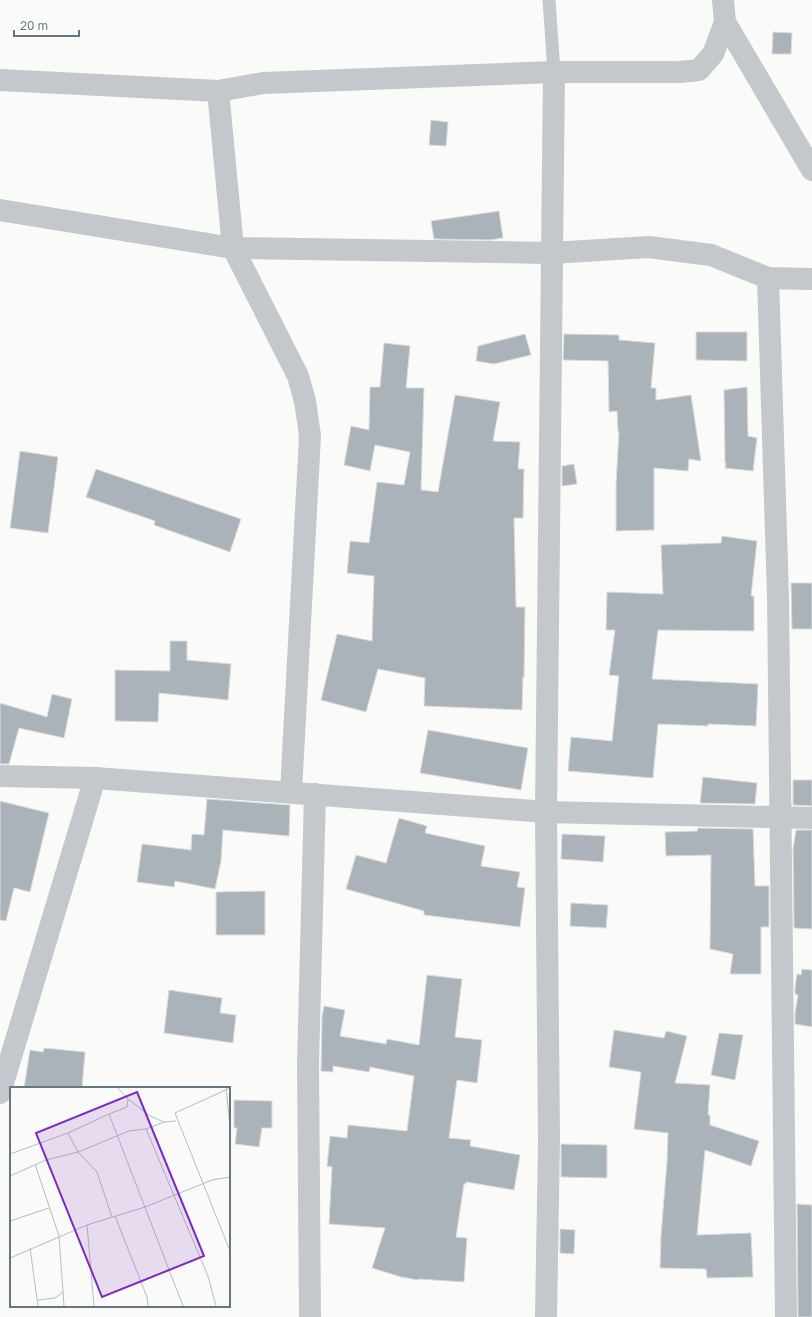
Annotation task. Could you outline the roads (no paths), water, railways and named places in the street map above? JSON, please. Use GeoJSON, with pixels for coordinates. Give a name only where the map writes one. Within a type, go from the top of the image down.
{"type":"FeatureCollection","features":[{"type":"Feature","properties":{"kind":"street"},"geometry":{"type":"LineString","coordinates":[[723,0],[725,22],[812,170]]}},
{"type":"Feature","properties":{"kind":"street"},"geometry":{"type":"LineString","coordinates":[[0,80],[218,91],[263,83],[554,72],[680,72],[698,70],[713,54],[725,22]]}},
{"type":"Feature","properties":{"kind":"street"},"geometry":{"type":"LineString","coordinates":[[546,1317],[549,1140],[546,812],[554,72]]}},
{"type":"Feature","properties":{"kind":"street"},"geometry":{"type":"LineString","coordinates":[[218,91],[233,248],[298,376],[310,436],[291,792]]}},
{"type":"Feature","properties":{"kind":"street"},"geometry":{"type":"LineString","coordinates":[[0,210],[233,248],[552,253],[649,247],[711,255],[768,278],[812,279]]}},
{"type":"Feature","properties":{"kind":"street"},"geometry":{"type":"LineString","coordinates":[[768,278],[778,596],[786,1317]]}},
{"type":"Feature","properties":{"kind":"street"},"geometry":{"type":"LineString","coordinates":[[0,776],[95,778],[546,812],[812,818]]}},
{"type":"Feature","properties":{"kind":"street"},"geometry":{"type":"LineString","coordinates":[[0,1093],[95,778]]}},
{"type":"Feature","properties":{"kind":"street"},"geometry":{"type":"LineString","coordinates":[[310,1317],[308,1064],[315,794]]}},
{"type":"Feature","properties":{"kind":"lane"},"geometry":{"type":"LineString","coordinates":[[549,0],[554,72]]}}]}
